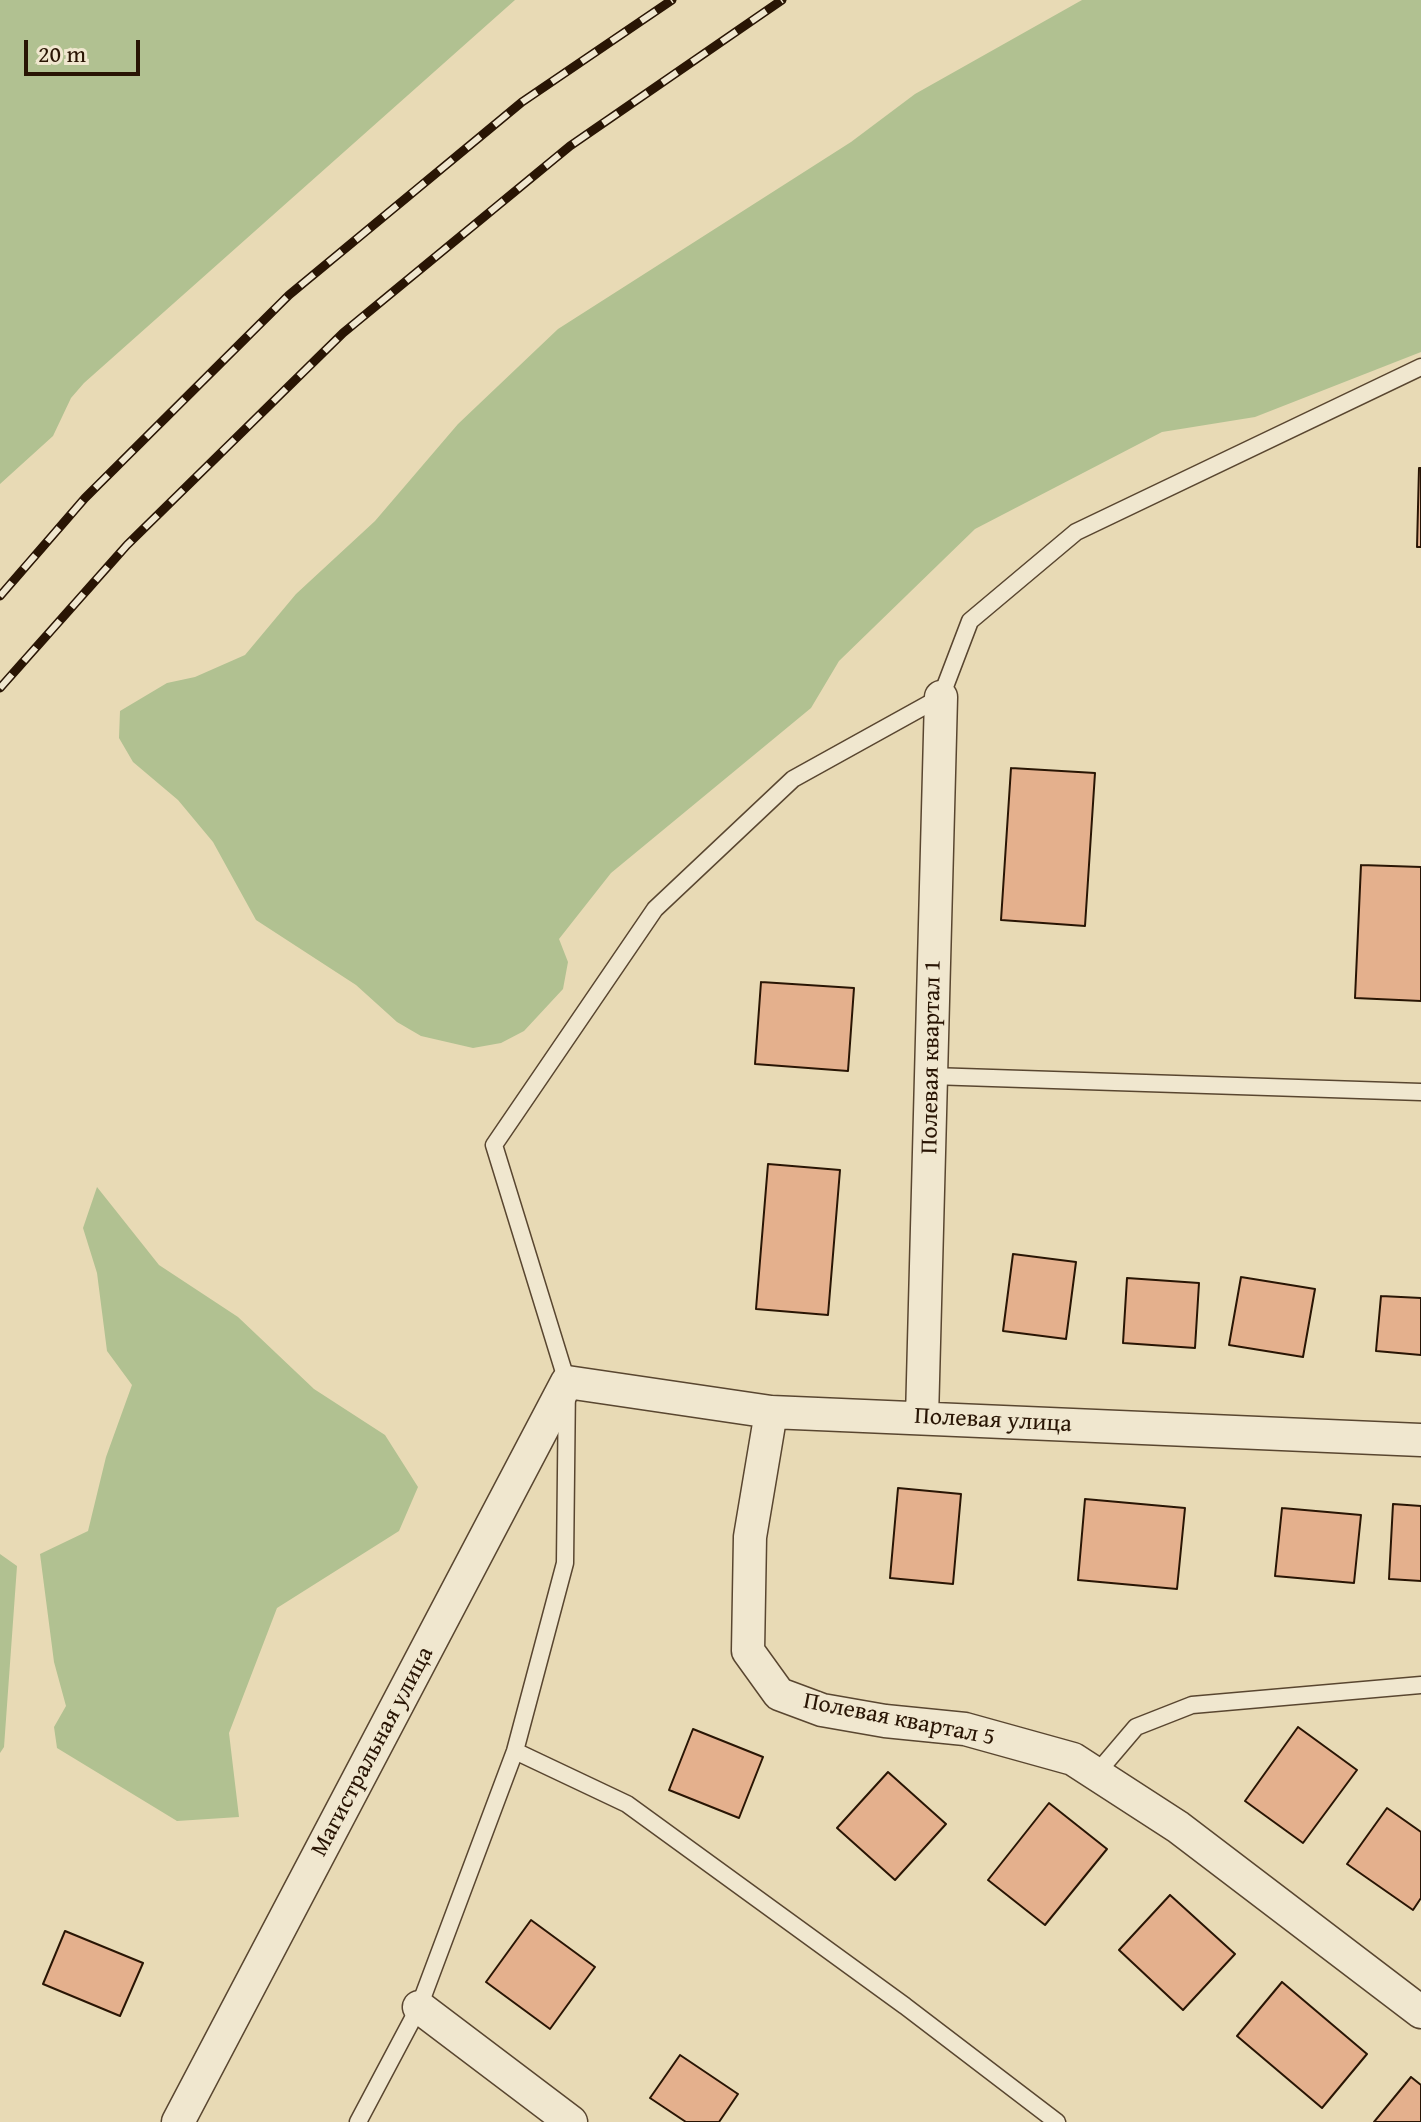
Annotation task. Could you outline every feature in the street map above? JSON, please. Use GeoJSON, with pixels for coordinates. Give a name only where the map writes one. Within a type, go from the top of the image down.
{"type":"FeatureCollection","features":[{"type":"Feature","properties":{"kind":"street","name":"Полевая квартал 1"},"geometry":{"type":"LineString","coordinates":[[922,1418],[941,697]]}},
{"type":"Feature","properties":{"kind":"street","name":"Полевая улица"},"geometry":{"type":"LineString","coordinates":[[567,1382],[771,1412],[1421,1440]]}},
{"type":"Feature","properties":{"kind":"street","name":"Магистральная улица"},"geometry":{"type":"LineString","coordinates":[[178,2122],[567,1382]]}},
{"type":"Feature","properties":{"kind":"street","name":"Полевая квартал 5"},"geometry":{"type":"LineString","coordinates":[[771,1412],[750,1537],[748,1651],[779,1694],[822,1710],[885,1721],[965,1729],[1073,1759],[1178,1827],[1421,2012]]}},
{"type":"Feature","properties":{"kind":"street"},"geometry":{"type":"LineString","coordinates":[[419,2007],[571,2122]]}},
{"type":"Feature","properties":{"kind":"lane"},"geometry":{"type":"LineString","coordinates":[[358,2122],[419,2007],[515,1751],[565,1563],[567,1382],[494,1145],[655,909],[793,779],[941,697],[970,621],[1076,532],[1421,367]]}},
{"type":"Feature","properties":{"kind":"lane"},"geometry":{"type":"LineString","coordinates":[[931,1076],[1421,1092]]}},
{"type":"Feature","properties":{"kind":"lane"},"geometry":{"type":"LineString","coordinates":[[1096,1774],[1136,1727],[1192,1705],[1421,1685]]}},
{"type":"Feature","properties":{"kind":"lane"},"geometry":{"type":"LineString","coordinates":[[515,1751],[627,1804],[905,2006],[1057,2122]]}},
{"type":"Feature","properties":{"kind":"green space"},"geometry":{"type":"Polygon","coordinates":[[[0,0],[515,0],[84,383],[71,398],[53,436],[0,484],[0,0]]]}},
{"type":"Feature","properties":{"kind":"green space"},"geometry":{"type":"Polygon","coordinates":[[[1082,0],[1421,0],[1421,352],[1255,417],[1162,432],[975,529],[839,661],[811,708],[611,873],[559,939],[568,962],[563,989],[524,1031],[501,1043],[473,1048],[421,1036],[397,1022],[356,985],[256,920],[213,842],[178,800],[133,762],[119,738],[120,711],[167,683],[195,677],[245,655],[296,594],[375,521],[458,424],[558,329],[851,142],[915,94],[1082,0]]]}},
{"type":"Feature","properties":{"kind":"green space"},"geometry":{"type":"Polygon","coordinates":[[[97,1187],[159,1265],[238,1317],[314,1389],[385,1435],[418,1487],[399,1531],[277,1608],[229,1733],[239,1817],[177,1821],[57,1748],[54,1727],[66,1706],[54,1662],[40,1554],[88,1531],[106,1457],[132,1385],[107,1351],[97,1273],[83,1228],[97,1187]]]}},
{"type":"Feature","properties":{"kind":"green space"},"geometry":{"type":"Polygon","coordinates":[[[0,1554],[17,1566],[4,1747],[0,1753],[0,1554]]]}},
{"type":"Feature","properties":{"kind":"building"},"geometry":{"type":"Polygon","coordinates":[[[1419,468],[1421,547],[1417,547],[1419,468]]]}},
{"type":"Feature","properties":{"kind":"building"},"geometry":{"type":"Polygon","coordinates":[[[1011,768],[1095,773],[1085,926],[1001,920],[1011,768]]]}},
{"type":"Feature","properties":{"kind":"building"},"geometry":{"type":"Polygon","coordinates":[[[1361,865],[1421,867],[1421,1001],[1355,998],[1361,865]]]}},
{"type":"Feature","properties":{"kind":"building"},"geometry":{"type":"Polygon","coordinates":[[[761,982],[854,988],[848,1071],[755,1064],[761,982]]]}},
{"type":"Feature","properties":{"kind":"building"},"geometry":{"type":"Polygon","coordinates":[[[768,1164],[840,1170],[828,1315],[756,1309],[768,1164]]]}},
{"type":"Feature","properties":{"kind":"building"},"geometry":{"type":"Polygon","coordinates":[[[1013,1254],[1076,1262],[1066,1339],[1003,1331],[1013,1254]]]}},
{"type":"Feature","properties":{"kind":"building"},"geometry":{"type":"Polygon","coordinates":[[[1241,1277],[1315,1289],[1303,1357],[1229,1345],[1241,1277]]]}},
{"type":"Feature","properties":{"kind":"building"},"geometry":{"type":"Polygon","coordinates":[[[1127,1278],[1199,1283],[1195,1348],[1123,1343],[1127,1278]]]}},
{"type":"Feature","properties":{"kind":"building"},"geometry":{"type":"Polygon","coordinates":[[[1381,1296],[1421,1298],[1421,1355],[1376,1351],[1381,1296]]]}},
{"type":"Feature","properties":{"kind":"building"},"geometry":{"type":"Polygon","coordinates":[[[898,1488],[961,1494],[953,1584],[890,1578],[898,1488]]]}},
{"type":"Feature","properties":{"kind":"building"},"geometry":{"type":"Polygon","coordinates":[[[1085,1499],[1185,1508],[1177,1589],[1078,1580],[1085,1499]]]}},
{"type":"Feature","properties":{"kind":"building"},"geometry":{"type":"Polygon","coordinates":[[[1393,1504],[1421,1506],[1421,1581],[1389,1579],[1393,1504]]]}},
{"type":"Feature","properties":{"kind":"building"},"geometry":{"type":"Polygon","coordinates":[[[1282,1508],[1361,1515],[1354,1583],[1275,1576],[1282,1508]]]}},
{"type":"Feature","properties":{"kind":"building"},"geometry":{"type":"Polygon","coordinates":[[[1298,1727],[1357,1770],[1303,1843],[1245,1801],[1298,1727]]]}},
{"type":"Feature","properties":{"kind":"building"},"geometry":{"type":"Polygon","coordinates":[[[693,1729],[763,1757],[739,1818],[669,1790],[693,1729]]]}},
{"type":"Feature","properties":{"kind":"building"},"geometry":{"type":"Polygon","coordinates":[[[888,1772],[946,1824],[895,1880],[837,1828],[888,1772]]]}},
{"type":"Feature","properties":{"kind":"building"},"geometry":{"type":"Polygon","coordinates":[[[1049,1803],[1107,1849],[1045,1925],[988,1880],[1049,1803]]]}},
{"type":"Feature","properties":{"kind":"building"},"geometry":{"type":"Polygon","coordinates":[[[1387,1808],[1421,1832],[1421,1898],[1413,1910],[1347,1864],[1387,1808]]]}},
{"type":"Feature","properties":{"kind":"building"},"geometry":{"type":"Polygon","coordinates":[[[1170,1895],[1235,1954],[1183,2010],[1119,1950],[1170,1895]]]}},
{"type":"Feature","properties":{"kind":"building"},"geometry":{"type":"Polygon","coordinates":[[[531,1920],[595,1967],[550,2029],[486,1982],[531,1920]]]}},
{"type":"Feature","properties":{"kind":"building"},"geometry":{"type":"Polygon","coordinates":[[[65,1931],[143,1963],[120,2016],[43,1984],[65,1931]]]}},
{"type":"Feature","properties":{"kind":"building"},"geometry":{"type":"Polygon","coordinates":[[[1282,1982],[1367,2054],[1322,2108],[1237,2036],[1282,1982]]]}},
{"type":"Feature","properties":{"kind":"building"},"geometry":{"type":"Polygon","coordinates":[[[680,2055],[738,2094],[719,2122],[686,2122],[650,2098],[680,2055]]]}},
{"type":"Feature","properties":{"kind":"building"},"geometry":{"type":"Polygon","coordinates":[[[1411,2077],[1421,2085],[1421,2122],[1374,2122],[1411,2077]]]}},
{"type":"Feature","properties":{"kind":"railway"},"geometry":{"type":"LineString","coordinates":[[0,596],[85,498],[289,295],[522,102],[672,0]]}},
{"type":"Feature","properties":{"kind":"railway"},"geometry":{"type":"LineString","coordinates":[[0,688],[127,545],[343,333],[570,146],[782,0]]}}]}
